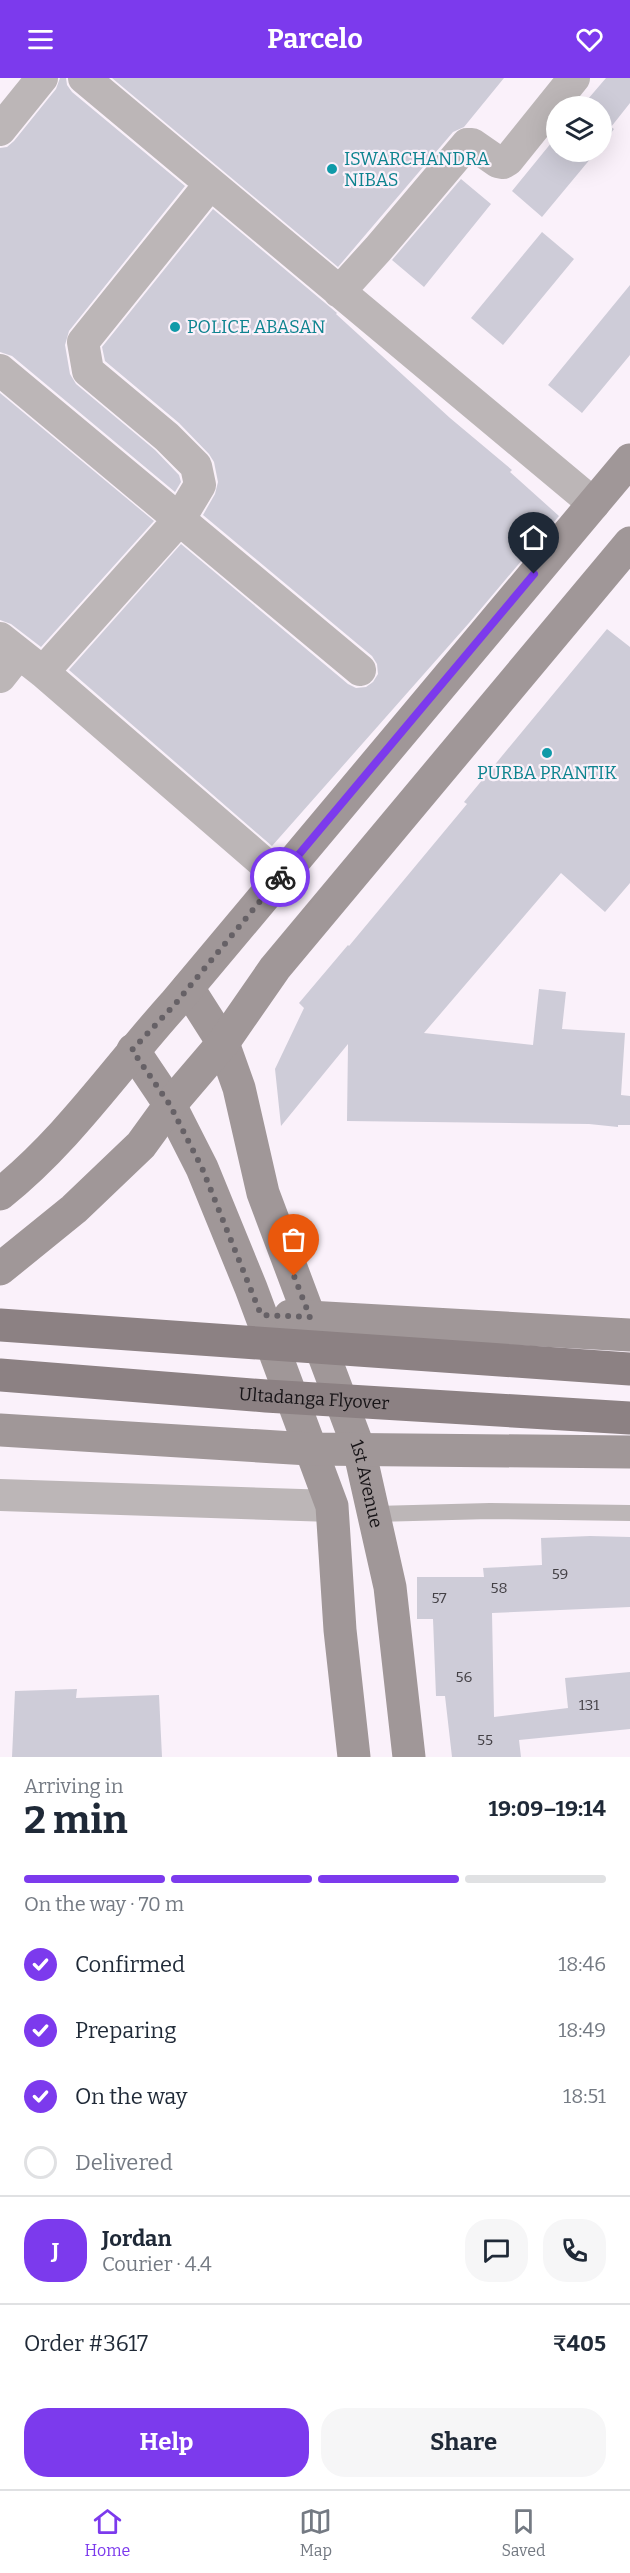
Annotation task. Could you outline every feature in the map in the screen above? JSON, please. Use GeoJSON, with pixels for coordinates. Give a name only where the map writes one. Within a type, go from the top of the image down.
{"type":"FeatureCollection","features":[{"type":"Feature","properties":{"kind":"main road"},"geometry":{"type":"LineString","coordinates":[[0,1194],[22,1177],[92,1104],[132,1050],[188,988],[630,460]]}},
{"type":"Feature","properties":{"kind":"main road"},"geometry":{"type":"LineString","coordinates":[[0,1269],[91,1193],[141,1145],[170,1105],[223,1043],[275,969],[630,543]]}},
{"type":"Feature","properties":{"kind":"main road","name":"1st Avenue"},"geometry":{"type":"LineString","coordinates":[[188,988],[223,1043],[239,1088],[263,1193],[359,1449],[390,1587],[409,1757]]}},
{"type":"Feature","properties":{"kind":"main road"},"geometry":{"type":"LineString","coordinates":[[132,1050],[170,1105],[202,1168],[261,1315],[332,1506],[340,1630],[354,1757]]}},
{"type":"Feature","properties":{"kind":"main road"},"geometry":{"type":"LineString","coordinates":[[261,1315],[630,1335]]}},
{"type":"Feature","properties":{"kind":"main road"},"geometry":{"type":"LineString","coordinates":[[0,1325],[630,1369]]}},
{"type":"Feature","properties":{"kind":"main road","name":"Ultadanga Flyover"},"geometry":{"type":"LineString","coordinates":[[0,1375],[266,1396],[630,1418]]}},
{"type":"Feature","properties":{"kind":"main road"},"geometry":{"type":"LineString","coordinates":[[0,1430],[309,1449],[630,1452]]}},
{"type":"Feature","properties":{"kind":"street"},"geometry":{"type":"LineString","coordinates":[[0,130],[42,78]]}},
{"type":"Feature","properties":{"kind":"street"},"geometry":{"type":"LineString","coordinates":[[84,78],[594,504]]}},
{"type":"Feature","properties":{"kind":"street"},"geometry":{"type":"LineString","coordinates":[[339,292],[467,144],[472,144],[498,162],[508,160],[574,78]]}},
{"type":"Feature","properties":{"kind":"street"},"geometry":{"type":"LineString","coordinates":[[43,672],[179,520],[200,485],[196,466],[167,437],[88,371],[83,342],[210,184]]}},
{"type":"Feature","properties":{"kind":"street"},"geometry":{"type":"LineString","coordinates":[[0,370],[360,670]]}},
{"type":"Feature","properties":{"kind":"street"},"geometry":{"type":"LineString","coordinates":[[6,656],[43,672],[280,877]]}},
{"type":"Feature","properties":{"kind":"street"},"geometry":{"type":"LineString","coordinates":[[0,1495],[332,1506]]}},
{"type":"Feature","properties":{"kind":"lane"},"geometry":{"type":"LineString","coordinates":[[375,1514],[490,1511],[630,1513]]}},
{"type":"Feature","properties":{"kind":"building"},"geometry":{"type":"Polygon","coordinates":[[[60,78],[66,78],[67,85],[72,92],[185,186],[69,331],[65,345],[70,374],[76,384],[155,450],[179,475],[181,482],[175,492],[12,356],[0,352],[0,148],[7,147],[14,141],[56,89],[60,78]]]}},
{"type":"Feature","properties":{"kind":"building","name":"ISWARCHANDRA NIBAS"},"geometry":{"type":"Polygon","coordinates":[[[112,78],[504,78],[464,127],[453,132],[338,267],[112,78]]]}},
{"type":"Feature","properties":{"kind":"building"},"geometry":{"type":"Polygon","coordinates":[[[606,78],[630,78],[630,103],[612,126],[612,96],[591,96],[606,78]]]}},
{"type":"Feature","properties":{"kind":"building"},"geometry":{"type":"Polygon","coordinates":[[[546,149],[546,162],[588,162],[542,217],[512,191],[546,149]]]}},
{"type":"Feature","properties":{"kind":"building"},"geometry":{"type":"Polygon","coordinates":[[[461,179],[491,204],[424,287],[392,260],[461,179]]]}},
{"type":"Feature","properties":{"kind":"building"},"geometry":{"type":"Polygon","coordinates":[[[213,209],[337,313],[450,418],[512,470],[510,472],[559,516],[469,623],[272,846],[69,670],[181,544],[348,684],[356,688],[366,687],[378,674],[377,664],[372,656],[203,515],[215,494],[218,482],[214,462],[209,454],[179,423],[105,361],[102,347],[213,209]]]}},
{"type":"Feature","properties":{"kind":"building"},"geometry":{"type":"Polygon","coordinates":[[[542,232],[574,259],[503,345],[471,318],[542,232]]]}},
{"type":"Feature","properties":{"kind":"building"},"geometry":{"type":"Polygon","coordinates":[[[630,285],[630,355],[582,413],[548,385],[630,285]]]}},
{"type":"Feature","properties":{"kind":"building"},"geometry":{"type":"Polygon","coordinates":[[[0,393],[154,521],[41,647],[11,624],[0,620],[0,393]]]}},
{"type":"Feature","properties":{"kind":"building"},"geometry":{"type":"Polygon","coordinates":[[[607,629],[630,647],[630,883],[605,912],[561,873],[424,1033],[533,1045],[539,989],[566,992],[562,1029],[625,1033],[621,1095],[630,1096],[630,1125],[618,1125],[618,1127],[589,1124],[347,1121],[348,1044],[281,1126],[275,1069],[304,1008],[299,1003],[467,804],[464,802],[607,629]]]}},
{"type":"Feature","properties":{"kind":"building"},"geometry":{"type":"Polygon","coordinates":[[[630,1537],[630,1607],[492,1613],[494,1717],[568,1708],[565,1678],[630,1672],[630,1729],[519,1740],[521,1757],[452,1757],[445,1696],[436,1696],[433,1619],[417,1619],[417,1577],[484,1577],[483,1568],[542,1565],[541,1538],[630,1537]]]}},
{"type":"Feature","properties":{"kind":"building"},"geometry":{"type":"Polygon","coordinates":[[[77,1689],[76,1698],[159,1695],[162,1757],[12,1757],[15,1691],[77,1689]]]}},
{"type":"Feature","properties":{"kind":"way so far"},"geometry":{"type":"LineString","coordinates":[[280,877],[176,1003],[132,1050],[170,1105],[202,1168],[261,1315],[310,1317],[294,1276]]}},
{"type":"Feature","properties":{"kind":"place","name":"ISWARCHANDRA NIBAS"},"geometry":{"type":"Point","coordinates":[332,169]}},
{"type":"Feature","properties":{"kind":"place","name":"POLICE ABASAN"},"geometry":{"type":"Point","coordinates":[175,327]}},
{"type":"Feature","properties":{"kind":"place","name":"PURBA PRANTIK"},"geometry":{"type":"Point","coordinates":[547,753]}},
{"type":"Feature","properties":{"kind":"route"},"geometry":{"type":"LineString","coordinates":[[280,877],[534,574]]}}]}
